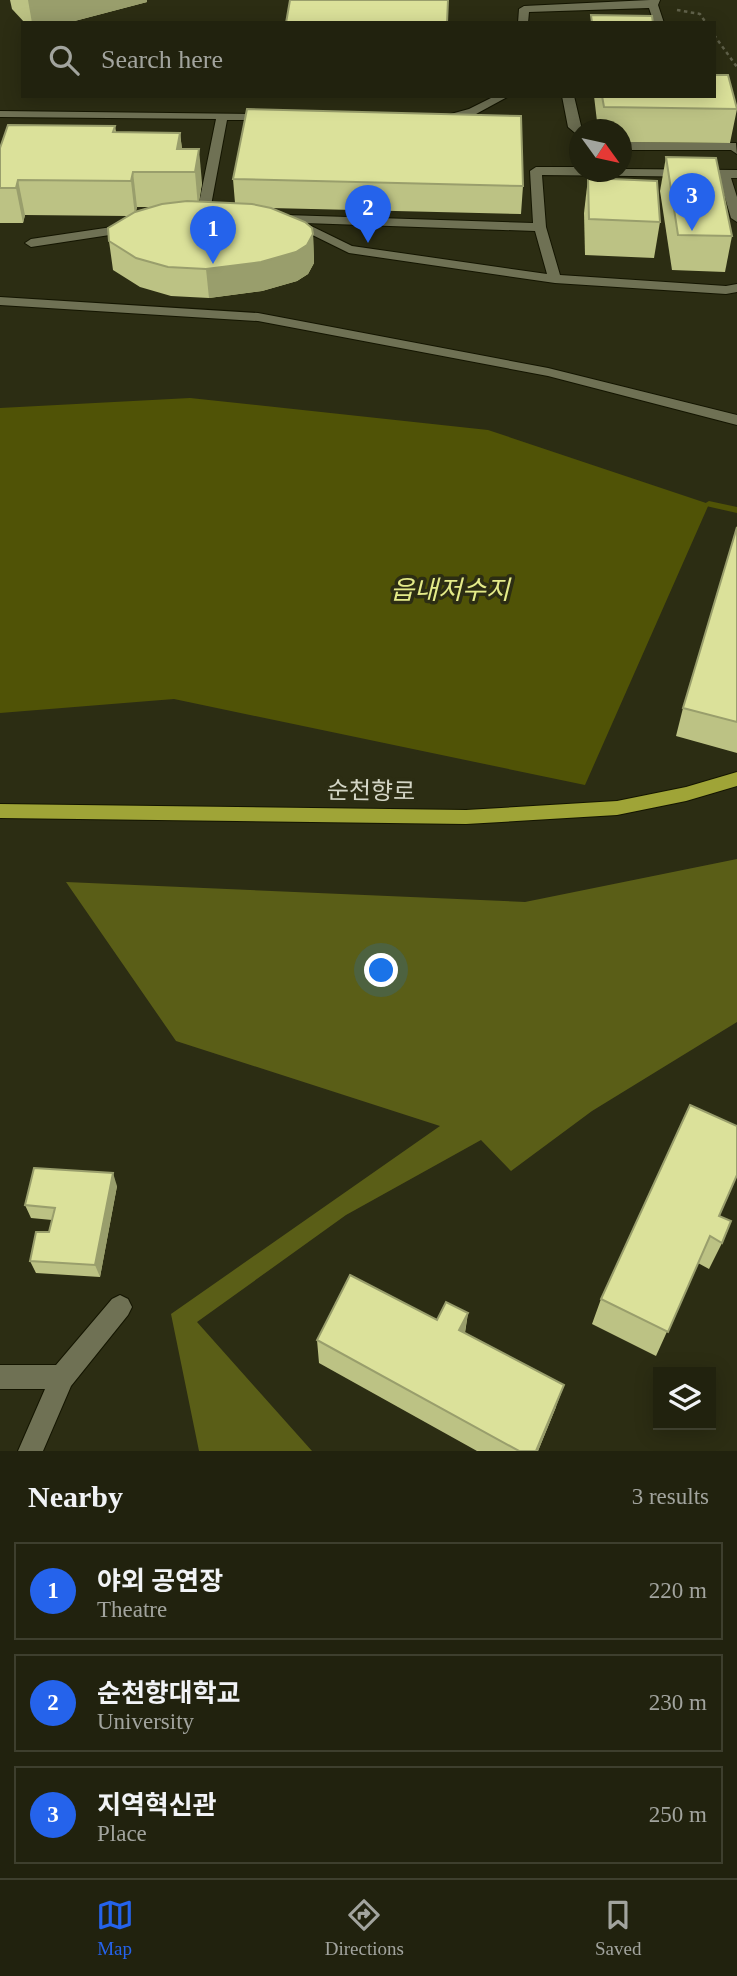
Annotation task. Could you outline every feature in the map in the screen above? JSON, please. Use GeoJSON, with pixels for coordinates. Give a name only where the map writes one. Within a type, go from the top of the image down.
{"type":"FeatureCollection","features":[{"type":"Feature","properties":{"kind":"main road","name":"순천향로"},"geometry":{"type":"LineString","coordinates":[[0,811],[479,817],[617,808],[686,794],[737,779]]}},
{"type":"Feature","properties":{"kind":"street"},"geometry":{"type":"LineString","coordinates":[[523,21],[524,9],[654,3],[658,21]]}},
{"type":"Feature","properties":{"kind":"street"},"geometry":{"type":"LineString","coordinates":[[426,118],[452,118],[472,112],[500,98]]}},
{"type":"Feature","properties":{"kind":"street"},"geometry":{"type":"LineString","coordinates":[[568,98],[572,119]]}},
{"type":"Feature","properties":{"kind":"street"},"geometry":{"type":"LineString","coordinates":[[0,114],[279,117]]}},
{"type":"Feature","properties":{"kind":"street"},"geometry":{"type":"LineString","coordinates":[[179,220],[210,217],[222,116]]}},
{"type":"Feature","properties":{"kind":"street"},"geometry":{"type":"LineString","coordinates":[[632,146],[735,144]]}},
{"type":"Feature","properties":{"kind":"street"},"geometry":{"type":"LineString","coordinates":[[555,279],[540,227],[536,171],[569,172]]}},
{"type":"Feature","properties":{"kind":"street"},"geometry":{"type":"LineString","coordinates":[[632,173],[730,174],[737,218]]}},
{"type":"Feature","properties":{"kind":"street"},"geometry":{"type":"LineString","coordinates":[[540,227],[279,219],[349,249],[555,279],[713,289],[737,288]]}},
{"type":"Feature","properties":{"kind":"street"},"geometry":{"type":"LineString","coordinates":[[31,243],[142,226]]}},
{"type":"Feature","properties":{"kind":"street"},"geometry":{"type":"LineString","coordinates":[[0,301],[258,317],[548,372],[737,420]]}},
{"type":"Feature","properties":{"kind":"street"},"geometry":{"type":"LineString","coordinates":[[30,1451],[62,1377],[120,1307]]}},
{"type":"Feature","properties":{"kind":"street"},"geometry":{"type":"LineString","coordinates":[[0,1377],[62,1377]]}},
{"type":"Feature","properties":{"kind":"path"},"geometry":{"type":"LineString","coordinates":[[716,37],[737,67]]}},
{"type":"Feature","properties":{"kind":"shaded area"},"geometry":{"type":"Polygon","coordinates":[[[737,859],[737,1022],[592,1111],[511,1171],[481,1140],[346,1215],[197,1322],[312,1451],[199,1451],[171,1314],[440,1126],[176,1041],[66,882],[525,902],[737,859]]]}},
{"type":"Feature","properties":{"kind":"water","name":"읍내저수지"},"geometry":{"type":"Polygon","coordinates":[[[190,398],[488,430],[709,504],[585,785],[174,699],[0,713],[0,408],[190,398]]]}},
{"type":"Feature","properties":{"kind":"building"},"geometry":{"type":"Polygon","coordinates":[[[290,0],[448,0],[447,21],[286,21],[290,0]]]}},
{"type":"Feature","properties":{"kind":"building"},"geometry":{"type":"Polygon","coordinates":[[[591,15],[652,16],[653,21],[592,21],[591,15]]]}},
{"type":"Feature","properties":{"kind":"building"},"geometry":{"type":"Polygon","coordinates":[[[716,75],[728,75],[737,109],[604,107],[602,98],[716,98],[716,75]]]}},
{"type":"Feature","properties":{"kind":"building"},"geometry":{"type":"Polygon","coordinates":[[[247,109],[521,116],[523,186],[233,179],[247,109]]]}},
{"type":"Feature","properties":{"kind":"building"},"geometry":{"type":"Polygon","coordinates":[[[8,125],[115,126],[113,132],[180,133],[177,149],[199,149],[195,172],[133,172],[131,181],[18,180],[16,188],[0,188],[0,148],[8,125]]]}},
{"type":"Feature","properties":{"kind":"building"},"geometry":{"type":"Polygon","coordinates":[[[666,157],[716,158],[732,236],[678,235],[666,157]]]}},
{"type":"Feature","properties":{"kind":"building"},"geometry":{"type":"Polygon","coordinates":[[[657,181],[660,222],[589,219],[588,182],[657,181]]]}},
{"type":"Feature","properties":{"kind":"building"},"geometry":{"type":"Polygon","coordinates":[[[187,201],[252,204],[271,208],[305,222],[312,228],[313,234],[307,245],[296,252],[261,262],[206,269],[168,267],[136,258],[109,241],[108,228],[135,212],[162,204],[187,201]]]}},
{"type":"Feature","properties":{"kind":"building"},"geometry":{"type":"Polygon","coordinates":[[[737,527],[737,722],[683,708],[737,527]]]}},
{"type":"Feature","properties":{"kind":"building"},"geometry":{"type":"Polygon","coordinates":[[[690,1105],[737,1126],[737,1175],[719,1216],[731,1221],[722,1243],[710,1236],[668,1332],[601,1299],[690,1105]]]}},
{"type":"Feature","properties":{"kind":"building"},"geometry":{"type":"Polygon","coordinates":[[[34,1168],[113,1173],[95,1265],[30,1261],[36,1232],[49,1232],[55,1208],[25,1205],[34,1168]]]}},
{"type":"Feature","properties":{"kind":"building"},"geometry":{"type":"Polygon","coordinates":[[[350,1275],[437,1320],[446,1302],[468,1313],[459,1330],[564,1385],[536,1451],[519,1451],[317,1340],[350,1275]]]}},
{"type":"Feature","properties":{"kind":"waterway"},"geometry":{"type":"LineString","coordinates":[[709,504],[737,510]]}},
{"type":"Feature","properties":{"kind":"place","name":"지역혁신관"},"geometry":{"type":"Point","coordinates":[692,231]}},
{"type":"Feature","properties":{"kind":"place","name":"순천향대학교"},"geometry":{"type":"Point","coordinates":[368,243]}},
{"type":"Feature","properties":{"kind":"place","name":"야외 공연장"},"geometry":{"type":"Point","coordinates":[213,264]}}]}
